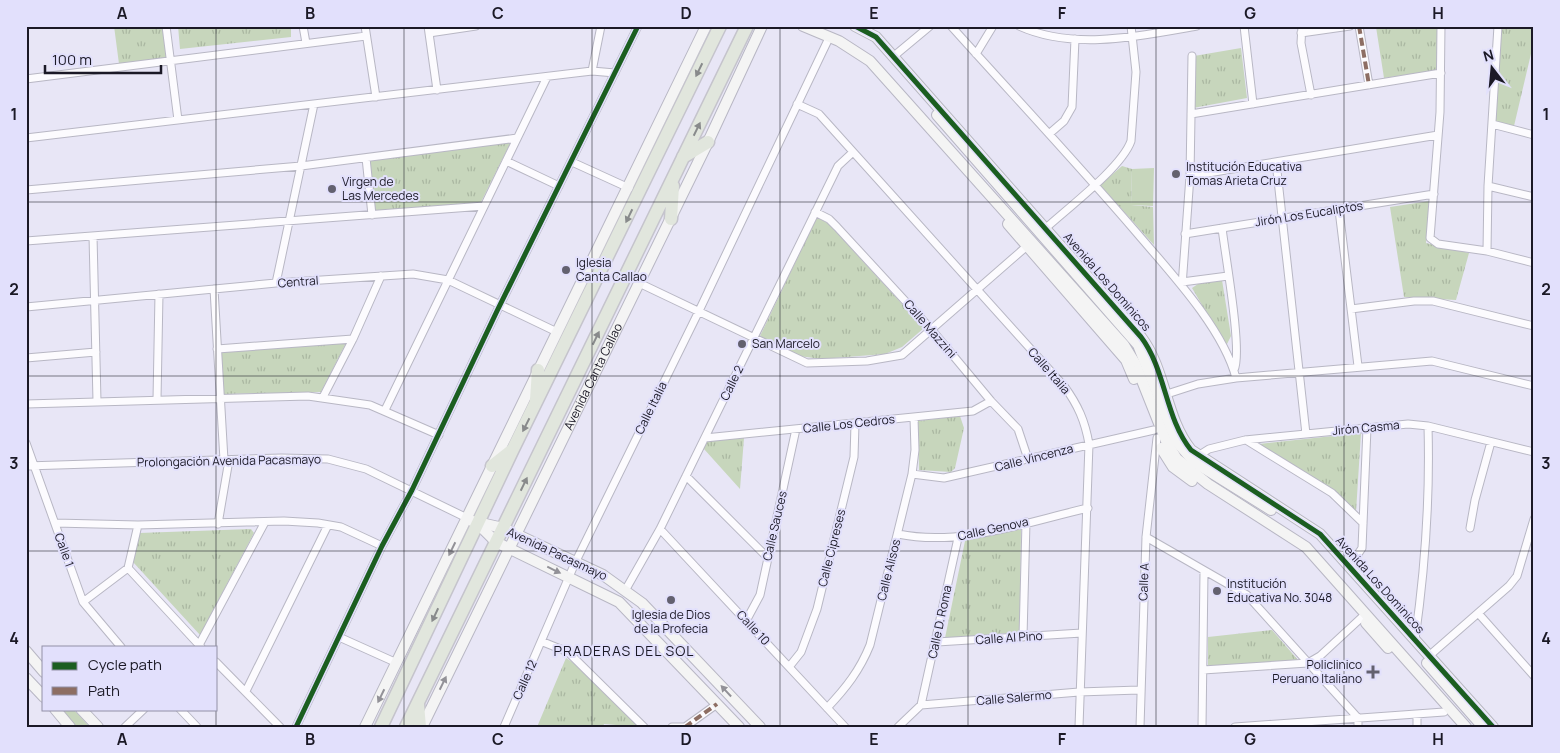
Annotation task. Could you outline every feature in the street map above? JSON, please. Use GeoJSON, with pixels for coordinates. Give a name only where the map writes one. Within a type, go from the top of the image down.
{"type":"FeatureCollection","features":[{"type":"Feature","properties":{"kind":"highway"},"geometry":{"type":"LineString","coordinates":[[381,725],[472,521],[514,449],[536,406],[720,26]]}},
{"type":"Feature","properties":{"kind":"highway","name":"Avenida Canta Callao"},"geometry":{"type":"LineString","coordinates":[[406,727],[747,26]]}},
{"type":"Feature","properties":{"kind":"highway"},"geometry":{"type":"LineString","coordinates":[[683,157],[708,142]]}},
{"type":"Feature","properties":{"kind":"highway"},"geometry":{"type":"LineString","coordinates":[[670,219],[673,178]]}},
{"type":"Feature","properties":{"kind":"highway"},"geometry":{"type":"LineString","coordinates":[[536,406],[538,370]]}},
{"type":"Feature","properties":{"kind":"highway"},"geometry":{"type":"LineString","coordinates":[[492,466],[514,449]]}},
{"type":"Feature","properties":{"kind":"highway"},"geometry":{"type":"LineString","coordinates":[[418,703],[421,727]]}},
{"type":"Feature","properties":{"kind":"main road"},"geometry":{"type":"LineString","coordinates":[[365,727],[472,521],[492,466],[629,188],[706,26]]}},
{"type":"Feature","properties":{"kind":"main road","name":"Avenida Canta Callao"},"geometry":{"type":"LineString","coordinates":[[421,727],[708,142],[762,26]]}},
{"type":"Feature","properties":{"kind":"main road"},"geometry":{"type":"LineString","coordinates":[[803,26],[845,44],[870,61],[1106,326],[1133,359],[1171,451],[1184,467],[1306,547],[1466,727]]}},
{"type":"Feature","properties":{"kind":"main road","name":"Avenida Los Dominicos"},"geometry":{"type":"LineString","coordinates":[[853,26],[876,37],[894,56],[1141,337],[1150,352],[1182,435],[1198,456],[1317,531],[1493,727]]}},
{"type":"Feature","properties":{"kind":"main road","name":"Avenida Los Dominicos"},"geometry":{"type":"LineString","coordinates":[[853,26],[874,44],[1140,349],[1174,437],[1185,454],[1194,462],[1317,540],[1483,727]]}},
{"type":"Feature","properties":{"kind":"main road"},"geometry":{"type":"LineString","coordinates":[[845,44],[866,64],[1027,246],[1128,364],[1156,434],[1173,467],[1299,549],[1457,727]]}},
{"type":"Feature","properties":{"kind":"main road"},"geometry":{"type":"LineString","coordinates":[[1106,326],[1113,345]]}},
{"type":"Feature","properties":{"kind":"main road"},"geometry":{"type":"LineString","coordinates":[[1147,366],[1159,374]]}},
{"type":"Feature","properties":{"kind":"main road"},"geometry":{"type":"LineString","coordinates":[[1208,484],[1218,498]]}},
{"type":"Feature","properties":{"kind":"main road"},"geometry":{"type":"LineString","coordinates":[[1273,511],[1291,514]]}},
{"type":"Feature","properties":{"kind":"main road","name":"Avenida Pacasmayo"},"geometry":{"type":"LineString","coordinates":[[472,521],[503,528],[603,575],[626,589],[642,603],[760,727]]}},
{"type":"Feature","properties":{"kind":"main road","name":"Avenida Pacasmayo"},"geometry":{"type":"LineString","coordinates":[[472,521],[496,542],[619,602],[738,726]]}},
{"type":"Feature","properties":{"kind":"main road"},"geometry":{"type":"LineString","coordinates":[[530,558],[537,554],[536,544]]}},
{"type":"Feature","properties":{"kind":"main road"},"geometry":{"type":"LineString","coordinates":[[1382,631],[1387,648]]}},
{"type":"Feature","properties":{"kind":"main road"},"geometry":{"type":"LineString","coordinates":[[26,652],[42,670]]}},
{"type":"Feature","properties":{"kind":"main road"},"geometry":{"type":"LineString","coordinates":[[1431,667],[1446,674]]}},
{"type":"Feature","properties":{"kind":"main road"},"geometry":{"type":"LineString","coordinates":[[26,678],[42,695]]}},
{"type":"Feature","properties":{"kind":"main road"},"geometry":{"type":"LineString","coordinates":[[56,710],[70,727]]}},
{"type":"Feature","properties":{"kind":"main road"},"geometry":{"type":"LineString","coordinates":[[81,710],[98,727]]}},
{"type":"Feature","properties":{"kind":"street"},"geometry":{"type":"LineString","coordinates":[[166,26],[178,120]]}},
{"type":"Feature","properties":{"kind":"street"},"geometry":{"type":"LineString","coordinates":[[303,26],[306,43]]}},
{"type":"Feature","properties":{"kind":"street"},"geometry":{"type":"LineString","coordinates":[[365,26],[376,97]]}},
{"type":"Feature","properties":{"kind":"street"},"geometry":{"type":"LineString","coordinates":[[438,90],[428,30],[476,26]]}},
{"type":"Feature","properties":{"kind":"street"},"geometry":{"type":"LineString","coordinates":[[592,71],[602,26]]}},
{"type":"Feature","properties":{"kind":"street"},"geometry":{"type":"LineString","coordinates":[[296,727],[382,546],[412,490],[500,305],[638,26]]}},
{"type":"Feature","properties":{"kind":"street"},"geometry":{"type":"LineString","coordinates":[[894,56],[930,26]]}},
{"type":"Feature","properties":{"kind":"street"},"geometry":{"type":"LineString","coordinates":[[951,26],[1182,284],[1209,321],[1234,370],[1236,378]]}},
{"type":"Feature","properties":{"kind":"street"},"geometry":{"type":"LineString","coordinates":[[976,54],[993,26]]}},
{"type":"Feature","properties":{"kind":"street"},"geometry":{"type":"LineString","coordinates":[[1019,26],[1048,37],[1075,39],[1133,37],[1197,26]]}},
{"type":"Feature","properties":{"kind":"street"},"geometry":{"type":"LineString","coordinates":[[1046,228],[1122,156],[1131,141],[1136,72],[1131,26]]}},
{"type":"Feature","properties":{"kind":"street"},"geometry":{"type":"LineString","coordinates":[[1244,26],[1253,104]]}},
{"type":"Feature","properties":{"kind":"street"},"geometry":{"type":"LineString","coordinates":[[1311,94],[1301,30],[1350,26]]}},
{"type":"Feature","properties":{"kind":"street"},"geometry":{"type":"LineString","coordinates":[[1359,26],[1369,85]]}},
{"type":"Feature","properties":{"kind":"street"},"geometry":{"type":"LineString","coordinates":[[1441,26],[1441,73],[1432,241],[1438,244],[1486,251],[1534,263]]}},
{"type":"Feature","properties":{"kind":"street"},"geometry":{"type":"LineString","coordinates":[[1486,251],[1498,26]]}},
{"type":"Feature","properties":{"kind":"street","name":"Calle Italia"},"geometry":{"type":"LineString","coordinates":[[570,577],[575,563],[698,313],[797,104],[821,33]]}},
{"type":"Feature","properties":{"kind":"street"},"geometry":{"type":"LineString","coordinates":[[26,79],[366,36]]}},
{"type":"Feature","properties":{"kind":"street"},"geometry":{"type":"LineString","coordinates":[[1049,134],[1064,121],[1072,107],[1075,39]]}},
{"type":"Feature","properties":{"kind":"street"},"geometry":{"type":"LineString","coordinates":[[1182,284],[1190,176],[1192,56]]}},
{"type":"Feature","properties":{"kind":"street"},"geometry":{"type":"LineString","coordinates":[[26,138],[592,71],[615,73]]}},
{"type":"Feature","properties":{"kind":"street"},"geometry":{"type":"LineString","coordinates":[[1191,114],[1441,73]]}},
{"type":"Feature","properties":{"kind":"street"},"geometry":{"type":"LineString","coordinates":[[385,410],[547,77]]}},
{"type":"Feature","properties":{"kind":"street"},"geometry":{"type":"LineString","coordinates":[[276,283],[314,104]]}},
{"type":"Feature","properties":{"kind":"street","name":"Calle Italia"},"geometry":{"type":"LineString","coordinates":[[797,104],[819,114],[1067,390],[1085,422],[1089,444],[1088,508],[1079,727]]}},
{"type":"Feature","properties":{"kind":"street"},"geometry":{"type":"LineString","coordinates":[[1492,124],[1534,134]]}},
{"type":"Feature","properties":{"kind":"street"},"geometry":{"type":"LineString","coordinates":[[1190,176],[1438,135]]}},
{"type":"Feature","properties":{"kind":"street"},"geometry":{"type":"LineString","coordinates":[[26,190],[301,166],[517,138]]}},
{"type":"Feature","properties":{"kind":"street","name":"Calle 2"},"geometry":{"type":"LineString","coordinates":[[626,589],[660,529],[838,166],[853,152]]}},
{"type":"Feature","properties":{"kind":"street"},"geometry":{"type":"LineString","coordinates":[[366,158],[372,215]]}},
{"type":"Feature","properties":{"kind":"street"},"geometry":{"type":"LineString","coordinates":[[506,161],[559,186]]}},
{"type":"Feature","properties":{"kind":"street"},"geometry":{"type":"LineString","coordinates":[[572,162],[629,188]]}},
{"type":"Feature","properties":{"kind":"street"},"geometry":{"type":"LineString","coordinates":[[1276,162],[1297,372],[1306,434]]}},
{"type":"Feature","properties":{"kind":"street"},"geometry":{"type":"LineString","coordinates":[[1488,186],[1534,197]]}},
{"type":"Feature","properties":{"kind":"street","name":"Jirón Los Eucaliptos"},"geometry":{"type":"LineString","coordinates":[[1185,234],[1434,194]]}},
{"type":"Feature","properties":{"kind":"street"},"geometry":{"type":"LineString","coordinates":[[26,241],[484,206]]}},
{"type":"Feature","properties":{"kind":"street"},"geometry":{"type":"LineString","coordinates":[[1339,210],[1358,366]]}},
{"type":"Feature","properties":{"kind":"street","name":"Calle Mazzini"},"geometry":{"type":"LineString","coordinates":[[815,212],[829,219],[838,227],[931,329],[991,401],[1018,429],[1028,459]]}},
{"type":"Feature","properties":{"kind":"street"},"geometry":{"type":"LineString","coordinates":[[1222,228],[1237,359],[1234,370]]}},
{"type":"Feature","properties":{"kind":"street"},"geometry":{"type":"LineString","coordinates":[[93,236],[96,401]]}},
{"type":"Feature","properties":{"kind":"street"},"geometry":{"type":"LineString","coordinates":[[638,284],[807,363],[834,364],[891,358],[902,354],[1027,246]]}},
{"type":"Feature","properties":{"kind":"street","name":"Central"},"geometry":{"type":"LineString","coordinates":[[26,307],[276,283],[413,274],[448,280],[557,332]]}},
{"type":"Feature","properties":{"kind":"street"},"geometry":{"type":"LineString","coordinates":[[323,397],[353,338],[381,276]]}},
{"type":"Feature","properties":{"kind":"street"},"geometry":{"type":"LineString","coordinates":[[1182,284],[1228,276]]}},
{"type":"Feature","properties":{"kind":"street"},"geometry":{"type":"LineString","coordinates":[[214,289],[220,397],[227,460],[218,524]]}},
{"type":"Feature","properties":{"kind":"street"},"geometry":{"type":"LineString","coordinates":[[156,399],[159,294]]}},
{"type":"Feature","properties":{"kind":"street"},"geometry":{"type":"LineString","coordinates":[[1351,308],[1414,301],[1433,301],[1534,326]]}},
{"type":"Feature","properties":{"kind":"street"},"geometry":{"type":"LineString","coordinates":[[217,348],[353,338]]}},
{"type":"Feature","properties":{"kind":"street"},"geometry":{"type":"LineString","coordinates":[[26,358],[96,352]]}},
{"type":"Feature","properties":{"kind":"street"},"geometry":{"type":"LineString","coordinates":[[1167,394],[1198,384],[1236,378],[1432,361],[1534,386]]}},
{"type":"Feature","properties":{"kind":"street"},"geometry":{"type":"LineString","coordinates":[[26,404],[220,397],[323,397],[352,401],[385,410],[439,435]]}},
{"type":"Feature","properties":{"kind":"street","name":"Calle Los Cedros"},"geometry":{"type":"LineString","coordinates":[[705,438],[974,411],[991,401]]}},
{"type":"Feature","properties":{"kind":"street","name":"Calle Alisos"},"geometry":{"type":"LineString","coordinates":[[828,708],[851,682],[862,665],[870,645],[912,474],[915,450],[914,418]]}},
{"type":"Feature","properties":{"kind":"street","name":"Calle Cipreses"},"geometry":{"type":"LineString","coordinates":[[789,667],[801,652],[817,609],[854,456],[855,424]]}},
{"type":"Feature","properties":{"kind":"street","name":"Jirón Casma"},"geometry":{"type":"LineString","coordinates":[[1198,456],[1209,449],[1245,440],[1408,424],[1428,426],[1534,452]]}},
{"type":"Feature","properties":{"kind":"street"},"geometry":{"type":"LineString","coordinates":[[1415,639],[1420,605],[1429,462],[1428,426]]}},
{"type":"Feature","properties":{"kind":"street"},"geometry":{"type":"LineString","coordinates":[[1350,566],[1362,548],[1367,428]]}},
{"type":"Feature","properties":{"kind":"street","name":"Calle Sauces"},"geometry":{"type":"LineString","coordinates":[[746,620],[760,595],[796,429]]}},
{"type":"Feature","properties":{"kind":"street","name":"Calle Vincenza"},"geometry":{"type":"LineString","coordinates":[[912,474],[944,478],[1089,444],[1156,434]]}},
{"type":"Feature","properties":{"kind":"street","name":"Calle A"},"geometry":{"type":"LineString","coordinates":[[1140,727],[1139,690],[1146,537],[1156,434]]}},
{"type":"Feature","properties":{"kind":"street"},"geometry":{"type":"LineString","coordinates":[[1245,440],[1332,493],[1363,523]]}},
{"type":"Feature","properties":{"kind":"street"},"geometry":{"type":"LineString","coordinates":[[1470,528],[1475,500],[1491,442]]}},
{"type":"Feature","properties":{"kind":"street","name":"Calle 1"},"geometry":{"type":"LineString","coordinates":[[26,443],[30,466],[55,523],[83,602],[120,646]]}},
{"type":"Feature","properties":{"kind":"street","name":"Prolongación Avenida Pacasmayo"},"geometry":{"type":"LineString","coordinates":[[30,466],[328,459],[366,469],[472,521]]}},
{"type":"Feature","properties":{"kind":"street"},"geometry":{"type":"LineString","coordinates":[[686,476],[768,558]]}},
{"type":"Feature","properties":{"kind":"street","name":"Calle Genova"},"geometry":{"type":"LineString","coordinates":[[898,534],[922,539],[958,538],[1088,508]]}},
{"type":"Feature","properties":{"kind":"street"},"geometry":{"type":"LineString","coordinates":[[1430,655],[1517,576],[1534,519]]}},
{"type":"Feature","properties":{"kind":"street"},"geometry":{"type":"LineString","coordinates":[[55,523],[138,525],[284,521],[341,528],[382,546]]}},
{"type":"Feature","properties":{"kind":"street"},"geometry":{"type":"LineString","coordinates":[[128,568],[200,646],[265,522]]}},
{"type":"Feature","properties":{"kind":"street"},"geometry":{"type":"LineString","coordinates":[[1022,637],[1026,522]]}},
{"type":"Feature","properties":{"kind":"street"},"geometry":{"type":"LineString","coordinates":[[83,602],[128,568],[138,525]]}},
{"type":"Feature","properties":{"kind":"street"},"geometry":{"type":"LineString","coordinates":[[246,691],[328,525]]}},
{"type":"Feature","properties":{"kind":"street","name":"Calle 10"},"geometry":{"type":"LineString","coordinates":[[660,529],[845,727]]}},
{"type":"Feature","properties":{"kind":"street"},"geometry":{"type":"LineString","coordinates":[[1146,537],[1247,595],[1358,718],[1358,727]]}},
{"type":"Feature","properties":{"kind":"street","name":"Calle D. Roma"},"geometry":{"type":"LineString","coordinates":[[921,705],[958,538]]}},
{"type":"Feature","properties":{"kind":"street"},"geometry":{"type":"LineString","coordinates":[[1202,727],[1204,572]]}},
{"type":"Feature","properties":{"kind":"street","name":"Calle 12"},"geometry":{"type":"LineString","coordinates":[[504,727],[570,577]]}},
{"type":"Feature","properties":{"kind":"street"},"geometry":{"type":"LineString","coordinates":[[1478,613],[1533,673]]}},
{"type":"Feature","properties":{"kind":"street"},"geometry":{"type":"LineString","coordinates":[[1203,670],[1308,663],[1320,656],[1361,618]]}},
{"type":"Feature","properties":{"kind":"street","name":"Calle Al Pino"},"geometry":{"type":"LineString","coordinates":[[936,642],[1082,633]]}},
{"type":"Feature","properties":{"kind":"street"},"geometry":{"type":"LineString","coordinates":[[339,637],[397,663]]}},
{"type":"Feature","properties":{"kind":"street"},"geometry":{"type":"LineString","coordinates":[[543,642],[568,652],[644,727]]}},
{"type":"Feature","properties":{"kind":"street"},"geometry":{"type":"LineString","coordinates":[[218,664],[280,727]]}},
{"type":"Feature","properties":{"kind":"street","name":"Calle Salermo"},"geometry":{"type":"LineString","coordinates":[[921,705],[1079,692],[1139,690]]}},
{"type":"Feature","properties":{"kind":"street"},"geometry":{"type":"LineString","coordinates":[[672,727],[685,727],[717,704]]}},
{"type":"Feature","properties":{"kind":"street"},"geometry":{"type":"LineString","coordinates":[[898,727],[921,705]]}},
{"type":"Feature","properties":{"kind":"street"},"geometry":{"type":"LineString","coordinates":[[125,727],[143,710]]}},
{"type":"Feature","properties":{"kind":"street"},"geometry":{"type":"LineString","coordinates":[[181,710],[197,727]]}},
{"type":"Feature","properties":{"kind":"street"},"geometry":{"type":"LineString","coordinates":[[1235,727],[1444,712]]}},
{"type":"Feature","properties":{"kind":"street"},"geometry":{"type":"LineString","coordinates":[[1417,714],[1417,727]]}},
{"type":"Feature","properties":{"kind":"green space"},"geometry":{"type":"Polygon","coordinates":[[[114,26],[162,26],[167,58],[119,64],[114,26]]]}},
{"type":"Feature","properties":{"kind":"green space"},"geometry":{"type":"Polygon","coordinates":[[[178,26],[291,26],[291,37],[180,49],[178,26]]]}},
{"type":"Feature","properties":{"kind":"green space"},"geometry":{"type":"Polygon","coordinates":[[[1437,26],[1437,70],[1384,78],[1376,27],[1437,26]]]}},
{"type":"Feature","properties":{"kind":"green space"},"geometry":{"type":"Polygon","coordinates":[[[1502,26],[1534,26],[1534,41],[1514,126],[1495,121],[1502,26]]]}},
{"type":"Feature","properties":{"kind":"green space"},"geometry":{"type":"Polygon","coordinates":[[[1241,48],[1247,98],[1193,108],[1194,56],[1241,48]]]}},
{"type":"Feature","properties":{"kind":"green space"},"geometry":{"type":"Polygon","coordinates":[[[511,142],[481,202],[375,211],[369,161],[511,142]]]}},
{"type":"Feature","properties":{"kind":"green space"},"geometry":{"type":"Polygon","coordinates":[[[1122,166],[1132,169],[1131,205],[1153,207],[1154,245],[1100,185],[1122,166]]]}},
{"type":"Feature","properties":{"kind":"green space"},"geometry":{"type":"Polygon","coordinates":[[[1154,168],[1153,206],[1131,205],[1132,169],[1154,168]]]}},
{"type":"Feature","properties":{"kind":"green space"},"geometry":{"type":"Polygon","coordinates":[[[1430,201],[1426,243],[1469,253],[1456,300],[1404,297],[1390,207],[1430,201]]]}},
{"type":"Feature","properties":{"kind":"green space"},"geometry":{"type":"Polygon","coordinates":[[[817,217],[829,224],[924,328],[902,347],[885,354],[821,359],[799,356],[760,336],[817,217]]]}},
{"type":"Feature","properties":{"kind":"green space"},"geometry":{"type":"Polygon","coordinates":[[[1222,280],[1231,336],[1226,346],[1192,288],[1198,284],[1222,280]]]}},
{"type":"Feature","properties":{"kind":"green space"},"geometry":{"type":"Polygon","coordinates":[[[346,343],[321,392],[224,394],[221,352],[346,343]]]}},
{"type":"Feature","properties":{"kind":"green space"},"geometry":{"type":"Polygon","coordinates":[[[960,416],[964,428],[955,468],[951,472],[919,470],[918,421],[960,416]]]}},
{"type":"Feature","properties":{"kind":"green space"},"geometry":{"type":"Polygon","coordinates":[[[1361,433],[1356,512],[1259,444],[1361,433]]]}},
{"type":"Feature","properties":{"kind":"green space"},"geometry":{"type":"Polygon","coordinates":[[[744,438],[740,489],[704,449],[706,441],[744,438]]]}},
{"type":"Feature","properties":{"kind":"green space"},"geometry":{"type":"Polygon","coordinates":[[[1021,528],[1020,632],[945,638],[965,541],[1021,528]]]}},
{"type":"Feature","properties":{"kind":"green space"},"geometry":{"type":"Polygon","coordinates":[[[251,529],[254,533],[200,635],[133,562],[139,533],[251,529]]]}},
{"type":"Feature","properties":{"kind":"green space"},"geometry":{"type":"Polygon","coordinates":[[[1272,630],[1298,660],[1208,666],[1208,637],[1272,630]]]}},
{"type":"Feature","properties":{"kind":"green space"},"geometry":{"type":"Polygon","coordinates":[[[566,658],[578,666],[641,727],[604,724],[603,727],[537,727],[566,658]]]}},
{"type":"Feature","properties":{"kind":"green space"},"geometry":{"type":"Polygon","coordinates":[[[61,710],[74,710],[90,727],[76,727],[61,710]]]}},
{"type":"Feature","properties":{"kind":"marked path"},"geometry":{"type":"LineString","coordinates":[[1359,26],[1369,85]]}},
{"type":"Feature","properties":{"kind":"marked path"},"geometry":{"type":"LineString","coordinates":[[685,727],[717,704]]}},
{"type":"Feature","properties":{"kind":"marked path"},"geometry":{"type":"LineString","coordinates":[[672,727],[685,727]]}},
{"type":"Feature","properties":{"kind":"cycle path"},"geometry":{"type":"LineString","coordinates":[[296,727],[382,546],[412,490],[497,311],[638,26]]}},
{"type":"Feature","properties":{"kind":"cycle path"},"geometry":{"type":"LineString","coordinates":[[855,26],[876,37],[1141,337],[1156,364],[1170,409],[1182,437],[1191,450],[1320,534],[1493,727]]}},
{"type":"Feature","properties":{"kind":"place","name":"Institución Educativa Tomas Arieta Cruz"},"geometry":{"type":"Point","coordinates":[1176,174]}},
{"type":"Feature","properties":{"kind":"place","name":"Virgen de Las Mercedes"},"geometry":{"type":"Point","coordinates":[332,189]}},
{"type":"Feature","properties":{"kind":"place","name":"Iglesia Canta Callao"},"geometry":{"type":"Point","coordinates":[566,270]}},
{"type":"Feature","properties":{"kind":"place","name":"San Marcelo"},"geometry":{"type":"Point","coordinates":[742,344]}},
{"type":"Feature","properties":{"kind":"place","name":"Institución Educativa No. 3048"},"geometry":{"type":"Point","coordinates":[1217,591]}},
{"type":"Feature","properties":{"kind":"place","name":"Iglesia de Dios de la Profecia"},"geometry":{"type":"Point","coordinates":[671,600]}},
{"type":"Feature","properties":{"kind":"place","name":"Policlinico Peruano Italiano"},"geometry":{"type":"Point","coordinates":[1373,672]}},
{"type":"Feature","properties":{"kind":"district","name":"PRADERAS DEL SOL"},"geometry":{"type":"Point","coordinates":[624,651]}}]}
